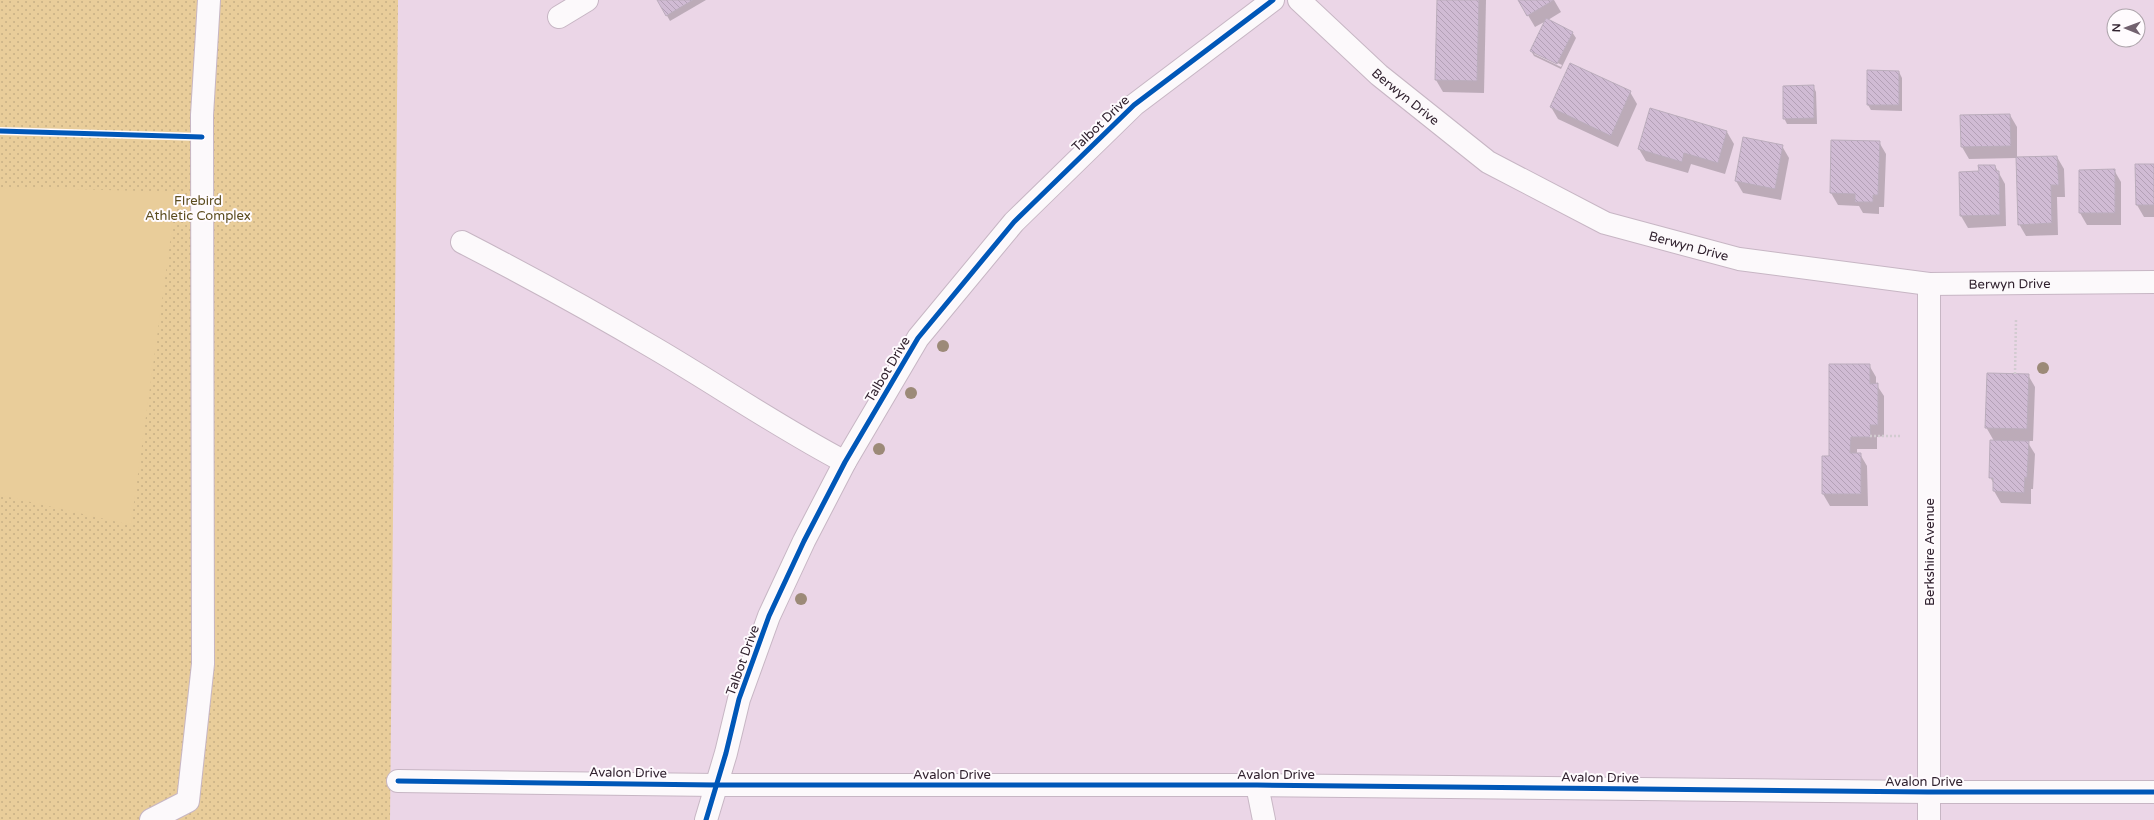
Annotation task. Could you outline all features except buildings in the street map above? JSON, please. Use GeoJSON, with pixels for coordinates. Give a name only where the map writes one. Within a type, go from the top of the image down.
{"type":"FeatureCollection","features":[{"type":"Feature","properties":{"kind":"street"},"geometry":{"type":"LineString","coordinates":[[151,820],[188,801],[203,664],[202,115],[209,0]]}},
{"type":"Feature","properties":{"kind":"street"},"geometry":{"type":"LineString","coordinates":[[559,17],[587,0]]}},
{"type":"Feature","properties":{"kind":"street","name":"Talbot Drive"},"geometry":{"type":"LineString","coordinates":[[706,820],[714,785],[726,752],[739,699],[769,616],[804,541],[845,462],[918,338],[1014,222],[1134,105],[1273,0]]}},
{"type":"Feature","properties":{"kind":"street","name":"Berwyn Drive"},"geometry":{"type":"LineString","coordinates":[[1299,0],[1379,75],[1488,162],[1605,223],[1739,259],[1929,284],[2154,282]]}},
{"type":"Feature","properties":{"kind":"street"},"geometry":{"type":"LineString","coordinates":[[462,242],[548,286],[655,348],[805,441],[845,462]]}},
{"type":"Feature","properties":{"kind":"street","name":"Berkshire Avenue"},"geometry":{"type":"LineString","coordinates":[[1929,284],[1929,820]]}},
{"type":"Feature","properties":{"kind":"street","name":"Avalon Drive"},"geometry":{"type":"LineString","coordinates":[[398,780],[714,785],[1257,785],[1928,792],[2154,792]]}},
{"type":"Feature","properties":{"kind":"street"},"geometry":{"type":"LineString","coordinates":[[1257,785],[1264,820]]}},
{"type":"Feature","properties":{"kind":"path"},"geometry":{"type":"LineString","coordinates":[[2015,374],[2016,320]]}},
{"type":"Feature","properties":{"kind":"path"},"geometry":{"type":"LineString","coordinates":[[1870,436],[1903,436]]}},
{"type":"Feature","properties":{"kind":"green space","name":"FIrebird Athletic Complex"},"geometry":{"type":"Polygon","coordinates":[[[0,0],[398,0],[390,820],[0,820],[0,0]]]}},
{"type":"Feature","properties":{"kind":"green space"},"geometry":{"type":"Polygon","coordinates":[[[0,187],[177,192],[131,525],[0,495],[0,187]]]}},
{"type":"Feature","properties":{"kind":"cycle path"},"geometry":{"type":"LineString","coordinates":[[706,820],[726,753],[739,699],[769,616],[804,541],[845,462],[918,338],[1014,222],[1134,105],[1273,0]]}},
{"type":"Feature","properties":{"kind":"cycle path"},"geometry":{"type":"LineString","coordinates":[[0,131],[202,137]]}},
{"type":"Feature","properties":{"kind":"cycle path"},"geometry":{"type":"LineString","coordinates":[[398,781],[715,785],[1257,785],[1928,792],[2154,792]]}}]}
